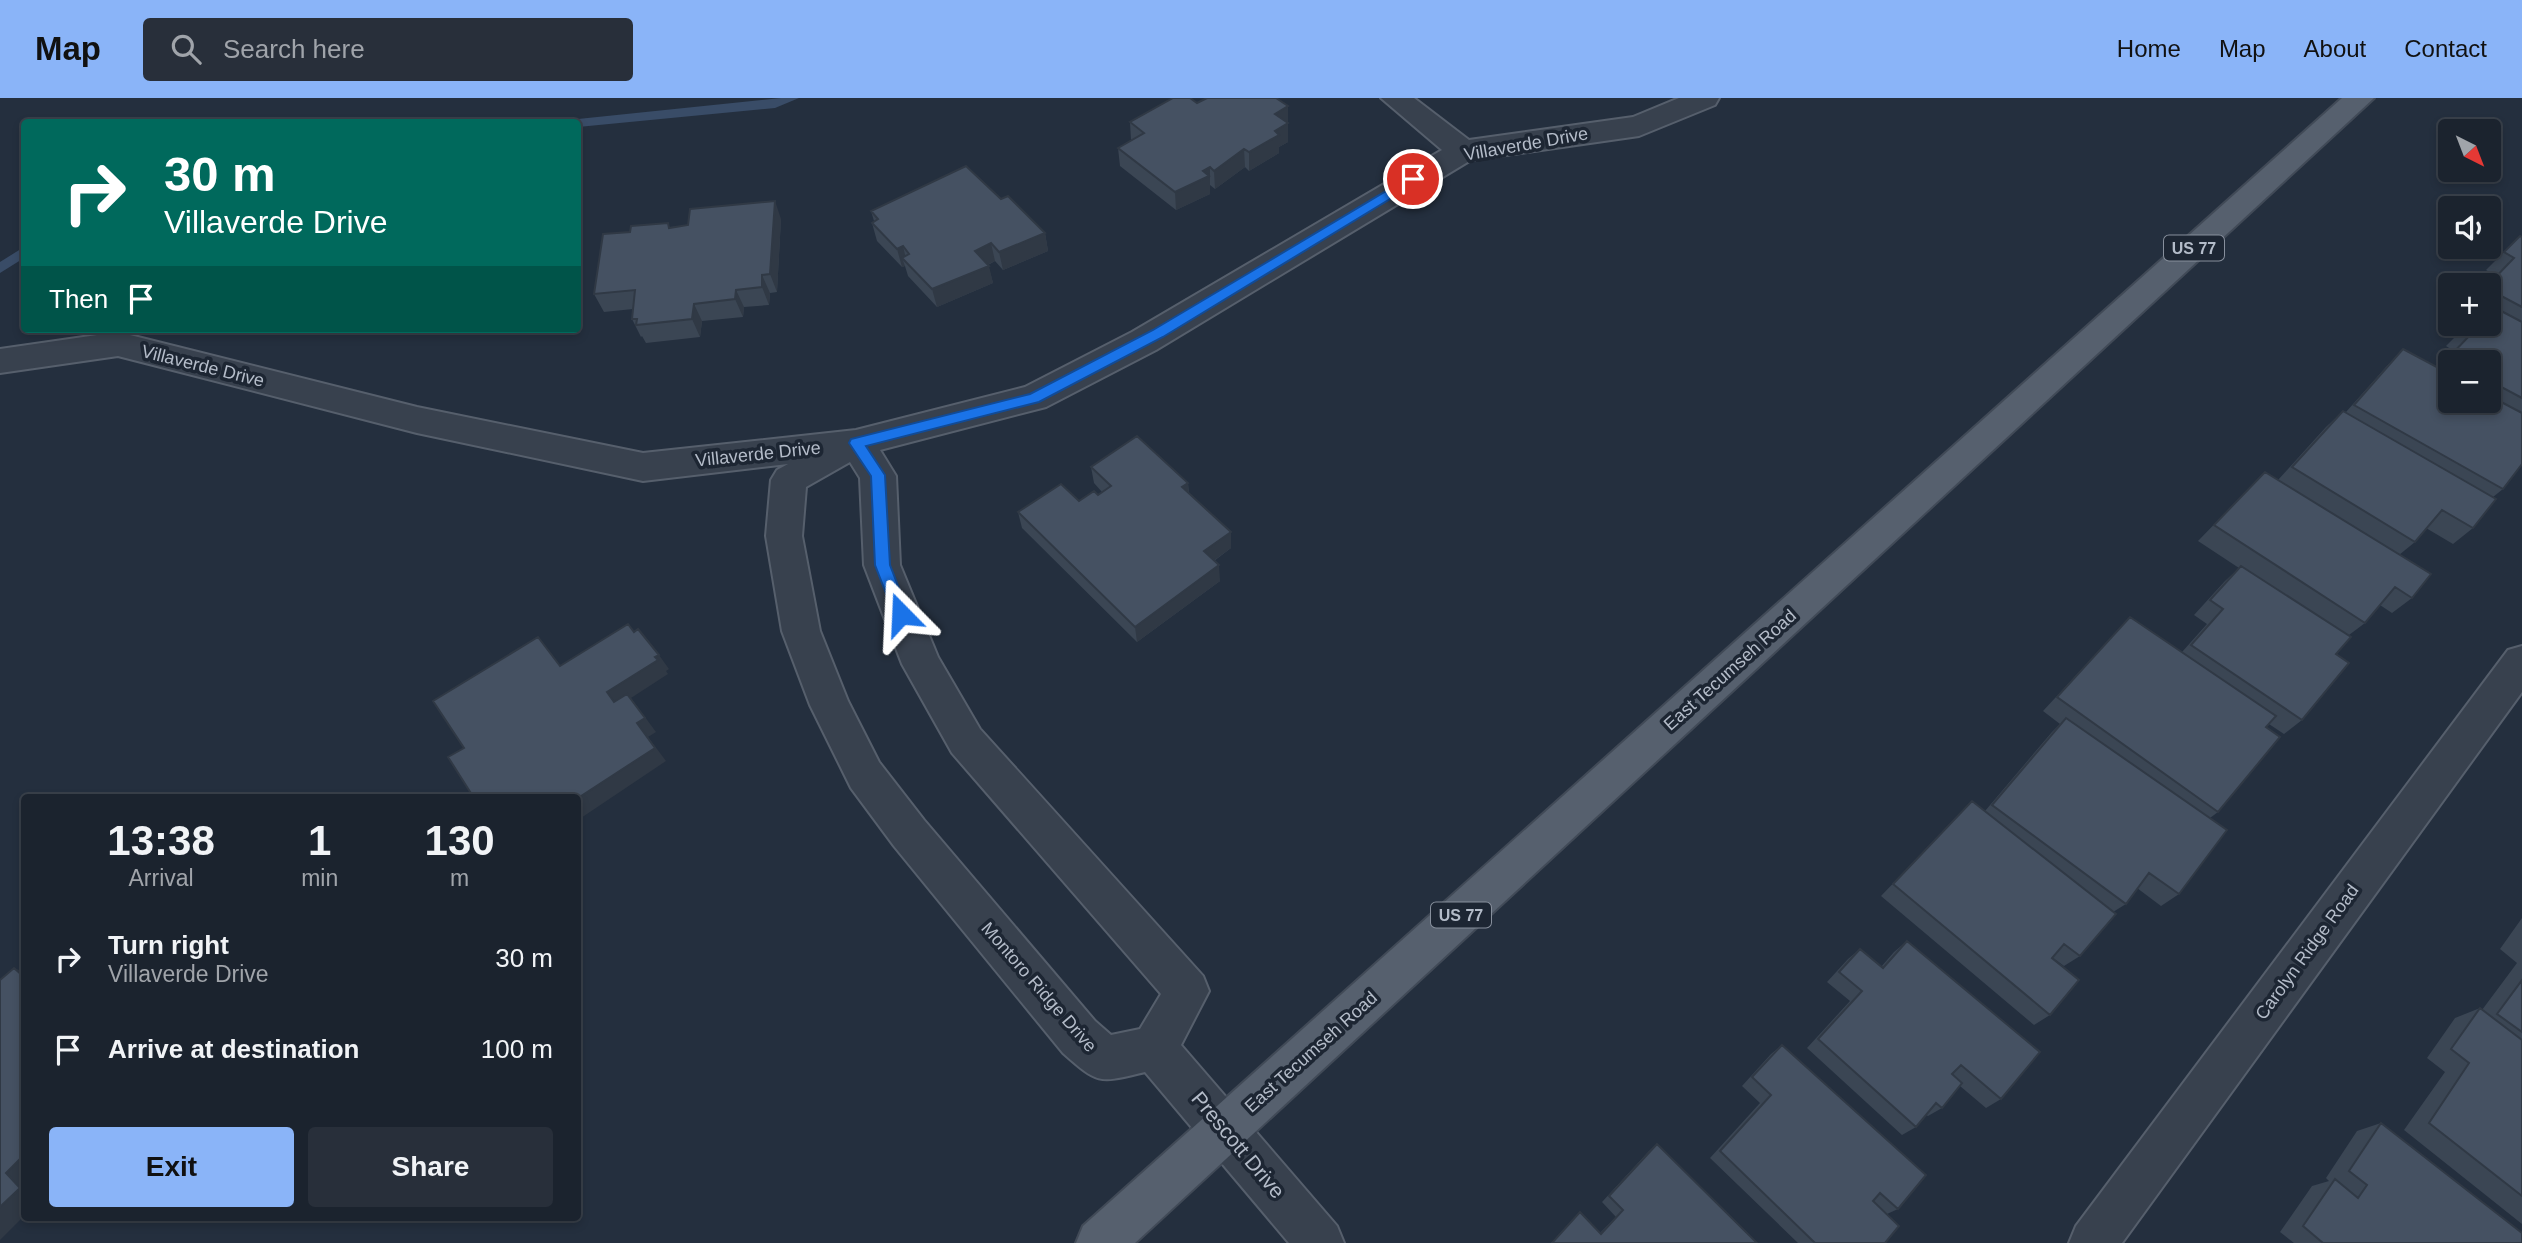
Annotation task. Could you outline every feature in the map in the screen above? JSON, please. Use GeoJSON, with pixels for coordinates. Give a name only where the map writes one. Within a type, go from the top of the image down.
{"type":"FeatureCollection","features":[{"type":"Feature","properties":{"kind":"main road","name":"East Tecumseh Road"},"geometry":{"type":"LineString","coordinates":[[1100,1243],[2360,98]]}},
{"type":"Feature","properties":{"kind":"street"},"geometry":{"type":"LineString","coordinates":[[1395,98],[1464,152]]}},
{"type":"Feature","properties":{"kind":"street","name":"Villaverde Drive"},"geometry":{"type":"LineString","coordinates":[[0,361],[118,344],[416,420],[526,445],[643,467],[856,443],[1034,398],[1144,341],[1464,152],[1639,126],[1705,98]]}},
{"type":"Feature","properties":{"kind":"street"},"geometry":{"type":"LineString","coordinates":[[856,443],[878,475],[883,565],[920,664],[966,741],[1187,991],[1154,1048]]}},
{"type":"Feature","properties":{"kind":"street","name":"Montoro Ridge Drive"},"geometry":{"type":"LineString","coordinates":[[856,443],[789,480],[784,536],[801,631],[830,705],[865,775],[909,833],[1079,1037],[1104,1059],[1154,1048]]}},
{"type":"Feature","properties":{"kind":"street","name":"Carolyn Ridge Road"},"geometry":{"type":"LineString","coordinates":[[2093,1243],[2522,662]]}},
{"type":"Feature","properties":{"kind":"street","name":"Prescott Drive"},"geometry":{"type":"LineString","coordinates":[[1154,1048],[1320,1243]]}},
{"type":"Feature","properties":{"kind":"building"},"geometry":{"type":"Polygon","coordinates":[[[1173,98],[1190,98],[1197,103],[1207,98],[1276,98],[1288,106],[1275,114],[1288,123],[1275,131],[1279,135],[1249,152],[1244,149],[1214,171],[1210,167],[1203,171],[1209,176],[1175,192],[1118,148],[1144,133],[1130,122],[1173,98]]]}},
{"type":"Feature","properties":{"kind":"building"},"geometry":{"type":"Polygon","coordinates":[[[966,166],[1001,199],[1008,196],[1045,233],[999,252],[991,243],[975,251],[989,266],[932,289],[902,258],[909,254],[903,246],[897,249],[872,223],[878,219],[871,211],[966,166]]]}},
{"type":"Feature","properties":{"kind":"building"},"geometry":{"type":"Polygon","coordinates":[[[775,201],[770,274],[762,275],[762,287],[736,290],[735,299],[694,304],[692,319],[636,325],[637,319],[632,319],[635,290],[594,294],[603,234],[630,232],[631,226],[668,223],[669,228],[688,225],[690,209],[775,201]]]}},
{"type":"Feature","properties":{"kind":"building"},"geometry":{"type":"Polygon","coordinates":[[[2522,237],[2522,307],[2501,296],[2500,273],[2514,258],[2504,252],[2522,237]]]}},
{"type":"Feature","properties":{"kind":"building"},"geometry":{"type":"Polygon","coordinates":[[[2501,311],[2522,322],[2522,398],[2501,387],[2501,350],[2456,350],[2469,336],[2501,336],[2501,311]]]}},
{"type":"Feature","properties":{"kind":"building"},"geometry":{"type":"Polygon","coordinates":[[[2403,349],[2438,368],[2438,413],[2501,413],[2501,402],[2522,413],[2522,464],[2503,489],[2354,405],[2403,349]]]}},
{"type":"Feature","properties":{"kind":"building"},"geometry":{"type":"Polygon","coordinates":[[[2343,411],[2496,499],[2473,528],[2442,510],[2415,542],[2292,467],[2343,411]]]}},
{"type":"Feature","properties":{"kind":"building"},"geometry":{"type":"Polygon","coordinates":[[[1137,436],[1188,483],[1182,487],[1231,532],[1204,551],[1219,565],[1135,627],[1018,512],[1061,484],[1079,501],[1094,491],[1098,495],[1111,486],[1091,467],[1137,436]]]}},
{"type":"Feature","properties":{"kind":"building"},"geometry":{"type":"Polygon","coordinates":[[[2265,472],[2431,574],[2412,598],[2395,587],[2365,623],[2214,525],[2265,472]]]}},
{"type":"Feature","properties":{"kind":"building"},"geometry":{"type":"Polygon","coordinates":[[[2241,566],[2351,637],[2336,654],[2349,663],[2302,720],[2191,645],[2223,609],[2210,600],[2241,566]]]}},
{"type":"Feature","properties":{"kind":"building"},"geometry":{"type":"Polygon","coordinates":[[[2130,617],[2276,716],[2266,727],[2280,737],[2218,812],[2057,697],[2130,617]]]}},
{"type":"Feature","properties":{"kind":"building"},"geometry":{"type":"Polygon","coordinates":[[[628,624],[634,632],[638,629],[659,655],[655,657],[658,660],[607,692],[614,702],[627,694],[645,718],[637,723],[655,748],[581,796],[471,794],[448,757],[464,748],[433,701],[538,637],[560,666],[628,624]]]}},
{"type":"Feature","properties":{"kind":"building"},"geometry":{"type":"Polygon","coordinates":[[[2066,718],[2227,830],[2179,894],[2149,873],[2126,904],[1992,805],[2066,718]]]}},
{"type":"Feature","properties":{"kind":"building"},"geometry":{"type":"Polygon","coordinates":[[[1972,801],[2116,914],[2080,956],[2064,944],[2052,958],[2079,980],[2050,1015],[1893,884],[1972,801]]]}},
{"type":"Feature","properties":{"kind":"building"},"geometry":{"type":"Polygon","coordinates":[[[1907,941],[2040,1052],[2001,1099],[1961,1065],[1952,1074],[1962,1083],[1942,1108],[1936,1103],[1916,1127],[1818,1039],[1862,991],[1839,972],[1860,949],[1883,968],[1907,941]]]}},
{"type":"Feature","properties":{"kind":"building"},"geometry":{"type":"Polygon","coordinates":[[[14,968],[21,974],[21,1158],[6,1173],[20,1188],[0,1207],[0,980],[14,968]]]}},
{"type":"Feature","properties":{"kind":"building"},"geometry":{"type":"Polygon","coordinates":[[[2522,980],[2522,1032],[2497,1014],[2522,980]]]}},
{"type":"Feature","properties":{"kind":"building"},"geometry":{"type":"Polygon","coordinates":[[[2480,1008],[2522,1040],[2522,1196],[2429,1123],[2469,1063],[2451,1049],[2480,1008]]]}},
{"type":"Feature","properties":{"kind":"building"},"geometry":{"type":"Polygon","coordinates":[[[1782,1045],[1926,1175],[1898,1209],[1880,1193],[1873,1201],[1899,1226],[1885,1243],[1815,1243],[1720,1151],[1771,1095],[1752,1077],[1782,1045]]]}},
{"type":"Feature","properties":{"kind":"building"},"geometry":{"type":"Polygon","coordinates":[[[2381,1123],[2522,1233],[2522,1243],[2323,1243],[2303,1226],[2335,1179],[2358,1198],[2367,1185],[2349,1171],[2381,1123]]]}},
{"type":"Feature","properties":{"kind":"building"},"geometry":{"type":"Polygon","coordinates":[[[1657,1144],[1757,1243],[1552,1243],[1580,1212],[1601,1234],[1623,1210],[1609,1196],[1657,1144]]]}},
{"type":"Feature","properties":{"kind":"waterway"},"geometry":{"type":"LineString","coordinates":[[581,123],[775,104],[793,98]]}},
{"type":"Feature","properties":{"kind":"waterway"},"geometry":{"type":"LineString","coordinates":[[0,268],[21,254]]}},
{"type":"Feature","properties":{"kind":"route"},"geometry":{"type":"LineString","coordinates":[[901,614],[883,565],[878,475],[856,443],[1034,398],[1158,333],[1413,179]]}}]}
